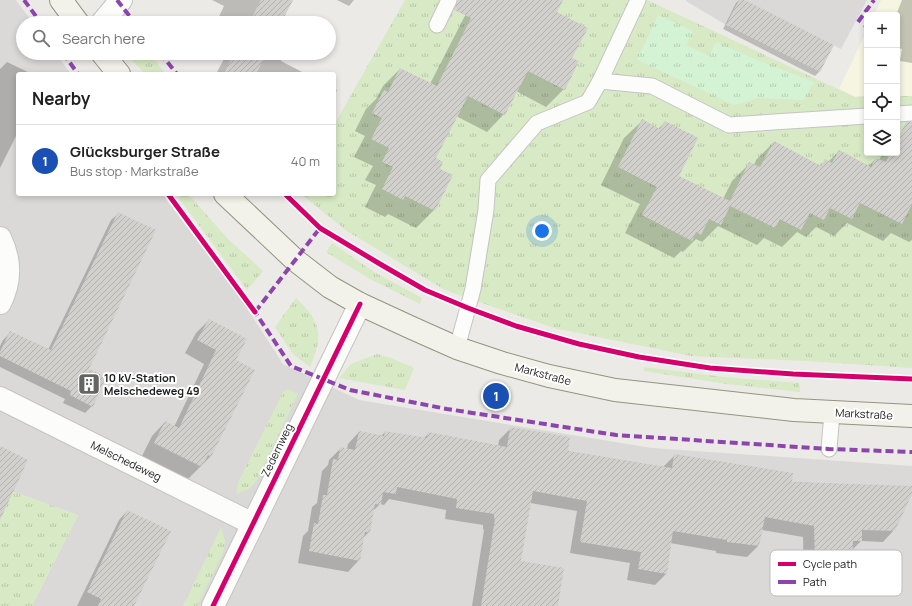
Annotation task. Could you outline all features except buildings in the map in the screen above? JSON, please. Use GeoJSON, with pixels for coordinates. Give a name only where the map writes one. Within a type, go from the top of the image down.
{"type":"FeatureCollection","features":[{"type":"Feature","properties":{"kind":"main road"},"geometry":{"type":"LineString","coordinates":[[61,0],[73,16]]}},
{"type":"Feature","properties":{"kind":"main road"},"geometry":{"type":"LineString","coordinates":[[108,60],[117,72]]}},
{"type":"Feature","properties":{"kind":"main road","name":"Markstraße"},"geometry":{"type":"LineString","coordinates":[[228,196],[296,260],[330,287],[360,304],[457,348],[549,376],[615,390],[794,410],[912,416]]}},
{"type":"Feature","properties":{"kind":"street"},"geometry":{"type":"LineString","coordinates":[[108,16],[121,0]]}},
{"type":"Feature","properties":{"kind":"street"},"geometry":{"type":"LineString","coordinates":[[0,238],[6,250],[9,261],[9,276],[5,294],[0,303]]}},
{"type":"Feature","properties":{"kind":"street","name":"Zedernweg"},"geometry":{"type":"LineString","coordinates":[[214,606],[252,524],[360,304]]}},
{"type":"Feature","properties":{"kind":"street","name":"Melschedeweg"},"geometry":{"type":"LineString","coordinates":[[0,398],[252,524]]}},
{"type":"Feature","properties":{"kind":"lane"},"geometry":{"type":"LineString","coordinates":[[438,25],[449,0]]}},
{"type":"Feature","properties":{"kind":"lane"},"geometry":{"type":"LineString","coordinates":[[457,348],[473,289],[486,210],[488,180],[537,123],[588,102],[600,81],[638,0]]}},
{"type":"Feature","properties":{"kind":"lane"},"geometry":{"type":"LineString","coordinates":[[600,81],[652,86],[728,125],[864,116]]}},
{"type":"Feature","properties":{"kind":"lane"},"geometry":{"type":"LineString","coordinates":[[900,114],[912,113]]}},
{"type":"Feature","properties":{"kind":"lane"},"geometry":{"type":"LineString","coordinates":[[829,449],[832,412]]}},
{"type":"Feature","properties":{"kind":"shaded area"},"geometry":{"type":"Polygon","coordinates":[[[0,0],[16,0],[28,16],[16,16],[16,60],[60,60],[69,72],[16,72],[16,196],[164,196],[237,293],[283,364],[359,400],[652,448],[912,466],[912,606],[32,606],[78,515],[0,487],[0,0]]]}},
{"type":"Feature","properties":{"kind":"shaded area"},"geometry":{"type":"Polygon","coordinates":[[[686,0],[739,0],[726,25],[686,0]]]}},
{"type":"Feature","properties":{"kind":"shaded area"},"geometry":{"type":"Polygon","coordinates":[[[745,0],[867,0],[841,49],[745,0]]]}},
{"type":"Feature","properties":{"kind":"shaded area"},"geometry":{"type":"Polygon","coordinates":[[[881,0],[912,0],[912,96],[900,96],[900,12],[875,12],[881,0]]]}},
{"type":"Feature","properties":{"kind":"shaded area"},"geometry":{"type":"Polygon","coordinates":[[[864,36],[864,96],[855,97],[839,89],[864,36]]]}},
{"type":"Feature","properties":{"kind":"green space"},"geometry":{"type":"Polygon","coordinates":[[[405,0],[647,0],[855,97],[864,96],[864,156],[900,156],[900,96],[912,96],[912,368],[807,361],[691,356],[554,328],[445,290],[347,231],[303,196],[336,196],[336,121],[405,0]]]}},
{"type":"Feature","properties":{"kind":"green space"},"geometry":{"type":"Polygon","coordinates":[[[658,15],[693,31],[686,45],[709,56],[716,42],[814,82],[804,100],[759,98],[734,105],[637,60],[658,15]]]}},
{"type":"Feature","properties":{"kind":"green space"},"geometry":{"type":"Polygon","coordinates":[[[132,60],[155,60],[164,72],[143,72],[132,60]]]}},
{"type":"Feature","properties":{"kind":"green space"},"geometry":{"type":"Polygon","coordinates":[[[190,196],[228,239],[263,271],[247,290],[178,197],[190,196]]]}},
{"type":"Feature","properties":{"kind":"green space"},"geometry":{"type":"Polygon","coordinates":[[[332,243],[374,272],[422,298],[420,304],[370,279],[326,252],[332,243]]]}},
{"type":"Feature","properties":{"kind":"green space"},"geometry":{"type":"Polygon","coordinates":[[[296,298],[311,314],[318,329],[317,346],[310,367],[293,354],[275,327],[296,298]]]}},
{"type":"Feature","properties":{"kind":"green space"},"geometry":{"type":"Polygon","coordinates":[[[377,354],[391,358],[414,368],[405,390],[339,378],[351,364],[377,354]]]}},
{"type":"Feature","properties":{"kind":"green space"},"geometry":{"type":"Polygon","coordinates":[[[644,367],[724,377],[799,383],[800,392],[727,384],[644,371],[644,367]]]}},
{"type":"Feature","properties":{"kind":"green space"},"geometry":{"type":"Polygon","coordinates":[[[287,389],[298,394],[257,480],[249,489],[236,494],[238,483],[283,392],[287,389]]]}},
{"type":"Feature","properties":{"kind":"green space"},"geometry":{"type":"Polygon","coordinates":[[[0,487],[78,515],[32,606],[0,606],[0,487]]]}},
{"type":"Feature","properties":{"kind":"green space"},"geometry":{"type":"Polygon","coordinates":[[[221,527],[225,541],[223,553],[197,606],[183,606],[221,527]]]}},
{"type":"Feature","properties":{"kind":"marked path"},"geometry":{"type":"LineString","coordinates":[[24,0],[36,16]]}},
{"type":"Feature","properties":{"kind":"marked path"},"geometry":{"type":"LineString","coordinates":[[117,0],[130,16]]}},
{"type":"Feature","properties":{"kind":"marked path"},"geometry":{"type":"LineString","coordinates":[[858,22],[874,0]]}},
{"type":"Feature","properties":{"kind":"marked path"},"geometry":{"type":"LineString","coordinates":[[68,60],[77,72]]}},
{"type":"Feature","properties":{"kind":"marked path"},"geometry":{"type":"LineString","coordinates":[[166,60],[175,72]]}},
{"type":"Feature","properties":{"kind":"marked path"},"geometry":{"type":"LineString","coordinates":[[255,312],[320,228]]}},
{"type":"Feature","properties":{"kind":"marked path"},"geometry":{"type":"LineString","coordinates":[[253,309],[291,366],[350,390],[447,409],[616,435],[829,449],[912,452]]}},
{"type":"Feature","properties":{"kind":"cycle path"},"geometry":{"type":"LineString","coordinates":[[169,196],[255,312]]}},
{"type":"Feature","properties":{"kind":"cycle path"},"geometry":{"type":"LineString","coordinates":[[287,196],[320,228],[425,290],[516,326],[579,344],[639,357],[710,368],[793,374],[912,379]]}},
{"type":"Feature","properties":{"kind":"cycle path"},"geometry":{"type":"LineString","coordinates":[[213,606],[360,304]]}},
{"type":"Feature","properties":{"kind":"place","name":"10 kV-Station Melschedeweg 49"},"geometry":{"type":"Point","coordinates":[89,384]}},
{"type":"Feature","properties":{"kind":"place","name":"Glücksburger Straße"},"geometry":{"type":"Point","coordinates":[496,396]}}]}
